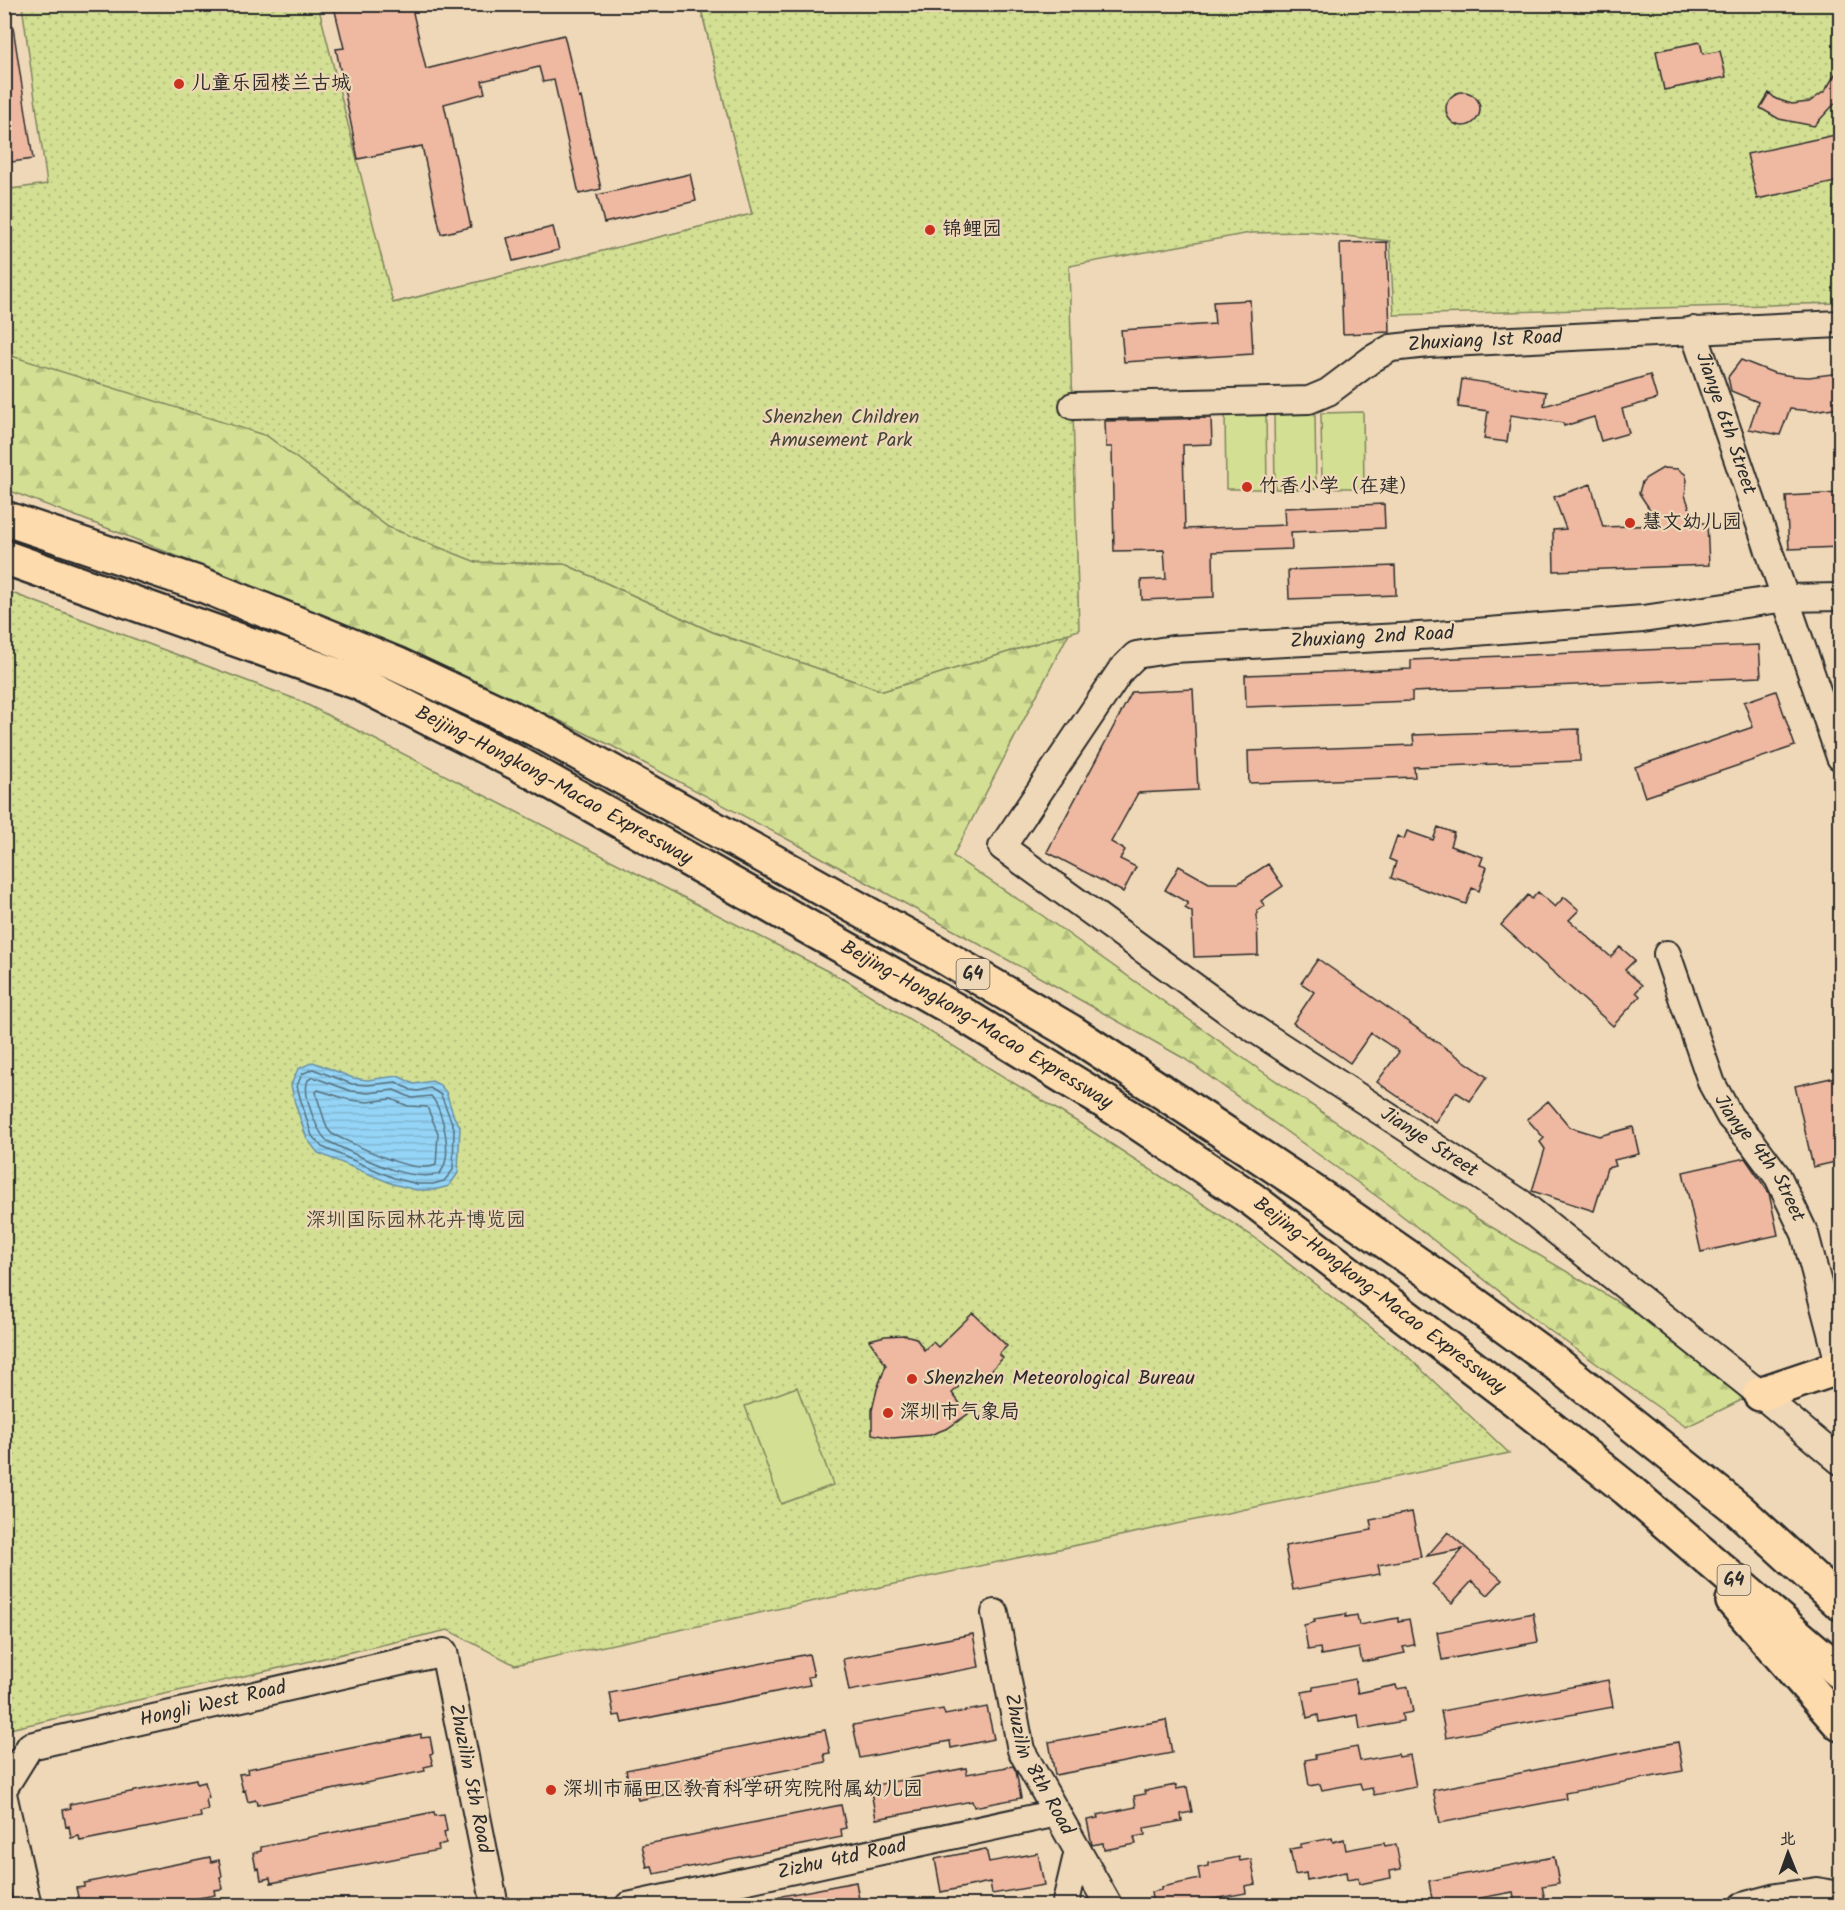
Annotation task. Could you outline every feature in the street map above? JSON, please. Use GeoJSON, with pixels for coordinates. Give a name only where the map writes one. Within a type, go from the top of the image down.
{"type":"FeatureCollection","features":[{"type":"Feature","properties":{"kind":"main road","name":"Beijing-Hongkong-Macao Expressway"},"geometry":{"type":"LineString","coordinates":[[4,518],[200,584],[396,664],[526,724],[928,948],[1070,1031],[1333,1204],[1558,1365],[1739,1510],[1840,1603]]}},
{"type":"Feature","properties":{"kind":"main road","name":"Beijing-Hongkong-Macao Expressway"},"geometry":{"type":"LineString","coordinates":[[4,557],[359,683],[519,764],[964,1015],[1128,1116],[1253,1200],[1509,1395],[1627,1489],[1840,1672]]}},
{"type":"Feature","properties":{"kind":"main road"},"geometry":{"type":"LineString","coordinates":[[1760,1394],[1840,1367]]}},
{"type":"Feature","properties":{"kind":"main road"},"geometry":{"type":"LineString","coordinates":[[1627,1489],[1744,1612],[1840,1724]]}},
{"type":"Feature","properties":{"kind":"main road"},"geometry":{"type":"LineString","coordinates":[[1739,1510],[1840,1590]]}},
{"type":"Feature","properties":{"kind":"street","name":"Zhuxiang 1st Road"},"geometry":{"type":"LineString","coordinates":[[1073,406],[1309,400],[1328,392],[1371,359],[1391,348],[1439,343],[1840,324]]}},
{"type":"Feature","properties":{"kind":"street","name":"Jianye 6th Street"},"geometry":{"type":"LineString","coordinates":[[1693,330],[1840,757]]}},
{"type":"Feature","properties":{"kind":"street","name":"Zhuxiang 2nd Road"},"geometry":{"type":"LineString","coordinates":[[1002,847],[1121,670],[1136,655],[1173,649],[1437,635],[1642,619],[1786,598],[1840,597]]}},
{"type":"Feature","properties":{"kind":"street","name":"Jianye Street"},"geometry":{"type":"LineString","coordinates":[[1002,847],[1236,1017],[1521,1203],[1840,1461]]}},
{"type":"Feature","properties":{"kind":"street","name":"Jianye 4th Street"},"geometry":{"type":"LineString","coordinates":[[1668,954],[1712,1084],[1730,1117],[1778,1177],[1805,1234],[1840,1367]]}},
{"type":"Feature","properties":{"kind":"street","name":"Zhuzilin 8th Road"},"geometry":{"type":"LineString","coordinates":[[995,1613],[1021,1750],[1109,1905]]}},
{"type":"Feature","properties":{"kind":"street","name":"Hongli West Road"},"geometry":{"type":"LineString","coordinates":[[4,1788],[30,1746],[444,1652]]}},
{"type":"Feature","properties":{"kind":"street","name":"Zhuzilin 5th Road"},"geometry":{"type":"LineString","coordinates":[[444,1652],[495,1905]]}},
{"type":"Feature","properties":{"kind":"street"},"geometry":{"type":"LineString","coordinates":[[4,1798],[28,1905]]}},
{"type":"Feature","properties":{"kind":"street","name":"Zizhu 4td Road"},"geometry":{"type":"LineString","coordinates":[[628,1905],[1057,1813]]}},
{"type":"Feature","properties":{"kind":"street"},"geometry":{"type":"LineString","coordinates":[[1065,1905],[1078,1851]]}},
{"type":"Feature","properties":{"kind":"street"},"geometry":{"type":"LineString","coordinates":[[1742,1905],[1817,1891],[1836,1895],[1840,1905]]}},
{"type":"Feature","properties":{"kind":"green space","name":"Shenzhen Children Amusement Park"},"geometry":{"type":"Polygon","coordinates":[[[22,5],[318,5],[393,303],[752,214],[700,5],[1840,5],[1840,303],[1394,315],[1390,241],[1309,232],[1250,233],[1069,266],[1079,630],[883,691],[713,632],[565,564],[476,562],[388,527],[267,436],[5,354],[4,190],[47,184],[22,5]]]}},
{"type":"Feature","properties":{"kind":"green space"},"geometry":{"type":"Polygon","coordinates":[[[700,5],[783,104],[667,558],[476,562],[565,564],[713,632],[883,691],[1069,633],[953,856],[1043,916],[1253,1065],[1478,1219],[1672,1334],[1750,1396],[1686,1427],[1549,1330],[1382,1200],[1185,1059],[1050,983],[804,848],[610,745],[527,705],[375,636],[5,489],[5,307],[393,303],[752,214],[700,5]]]}},
{"type":"Feature","properties":{"kind":"green space"},"geometry":{"type":"Polygon","coordinates":[[[1363,412],[1364,488],[1322,488],[1321,413],[1363,412]]]}},
{"type":"Feature","properties":{"kind":"green space"},"geometry":{"type":"Polygon","coordinates":[[[1266,413],[1267,489],[1226,489],[1225,414],[1266,413]]]}},
{"type":"Feature","properties":{"kind":"green space"},"geometry":{"type":"Polygon","coordinates":[[[1315,413],[1316,489],[1275,489],[1274,414],[1315,413]]]}},
{"type":"Feature","properties":{"kind":"green space","name":"深圳国际园林花卉博览园"},"geometry":{"type":"Polygon","coordinates":[[[4,590],[298,700],[847,981],[1079,1123],[1254,1237],[1404,1353],[1509,1453],[515,1665],[448,1630],[5,1730],[4,590]]]}},
{"type":"Feature","properties":{"kind":"green space"},"geometry":{"type":"Polygon","coordinates":[[[797,1387],[833,1485],[781,1504],[745,1406],[797,1387]]]}},
{"type":"Feature","properties":{"kind":"water"},"geometry":{"type":"Polygon","coordinates":[[[313,1062],[353,1078],[367,1080],[398,1076],[414,1084],[432,1081],[440,1085],[446,1092],[454,1117],[460,1126],[458,1173],[449,1186],[434,1190],[416,1190],[393,1184],[318,1153],[307,1139],[291,1085],[298,1069],[313,1062]]]}},
{"type":"Feature","properties":{"kind":"building"},"geometry":{"type":"Polygon","coordinates":[[[343,4],[411,4],[426,69],[564,35],[579,98],[581,97],[601,189],[579,194],[554,80],[543,82],[539,67],[482,81],[485,93],[444,104],[471,227],[441,234],[422,146],[358,159],[336,49],[344,48],[334,7],[343,4]]]}},
{"type":"Feature","properties":{"kind":"building"},"geometry":{"type":"Polygon","coordinates":[[[13,27],[33,159],[4,163],[4,28],[13,27]]]}},
{"type":"Feature","properties":{"kind":"building"},"geometry":{"type":"Polygon","coordinates":[[[1700,42],[1703,54],[1720,51],[1726,77],[1664,90],[1656,51],[1700,42]]]}},
{"type":"Feature","properties":{"kind":"building"},"geometry":{"type":"Polygon","coordinates":[[[1840,66],[1840,98],[1814,126],[1779,119],[1760,108],[1769,93],[1776,99],[1792,104],[1809,102],[1825,91],[1840,66]]]}},
{"type":"Feature","properties":{"kind":"building"},"geometry":{"type":"Polygon","coordinates":[[[1463,92],[1475,97],[1480,109],[1475,121],[1463,126],[1451,121],[1446,109],[1451,97],[1463,92]]]}},
{"type":"Feature","properties":{"kind":"building"},"geometry":{"type":"Polygon","coordinates":[[[1840,134],[1840,181],[1757,199],[1747,154],[1840,134]]]}},
{"type":"Feature","properties":{"kind":"building"},"geometry":{"type":"Polygon","coordinates":[[[690,174],[696,201],[604,223],[597,195],[690,174]]]}},
{"type":"Feature","properties":{"kind":"building"},"geometry":{"type":"Polygon","coordinates":[[[553,227],[559,250],[513,261],[507,238],[553,227]]]}},
{"type":"Feature","properties":{"kind":"building"},"geometry":{"type":"Polygon","coordinates":[[[1387,242],[1390,332],[1343,334],[1340,243],[1387,242]]]}},
{"type":"Feature","properties":{"kind":"building"},"geometry":{"type":"Polygon","coordinates":[[[1250,300],[1253,354],[1124,362],[1121,330],[1215,324],[1213,302],[1250,300]]]}},
{"type":"Feature","properties":{"kind":"building"},"geometry":{"type":"Polygon","coordinates":[[[1741,360],[1774,373],[1792,376],[1809,377],[1840,373],[1840,407],[1813,411],[1790,409],[1780,435],[1749,429],[1758,402],[1731,391],[1728,377],[1741,360]]]}},
{"type":"Feature","properties":{"kind":"building"},"geometry":{"type":"Polygon","coordinates":[[[1650,375],[1657,399],[1622,409],[1629,433],[1601,441],[1594,417],[1564,426],[1563,423],[1511,415],[1507,442],[1484,439],[1488,411],[1458,407],[1462,379],[1546,392],[1544,406],[1650,375]]]}},
{"type":"Feature","properties":{"kind":"building"},"geometry":{"type":"Polygon","coordinates":[[[1211,418],[1212,444],[1183,445],[1185,529],[1285,525],[1284,508],[1384,504],[1385,528],[1291,532],[1292,549],[1213,552],[1214,597],[1142,600],[1141,580],[1166,579],[1164,550],[1114,551],[1112,447],[1106,447],[1105,421],[1211,418]]]}},
{"type":"Feature","properties":{"kind":"building"},"geometry":{"type":"Polygon","coordinates":[[[1663,468],[1678,469],[1685,474],[1687,480],[1685,495],[1695,523],[1707,523],[1709,565],[1554,571],[1553,530],[1566,529],[1554,497],[1591,484],[1603,527],[1660,525],[1639,493],[1642,482],[1663,468]]]}},
{"type":"Feature","properties":{"kind":"building"},"geometry":{"type":"Polygon","coordinates":[[[1840,493],[1840,547],[1789,549],[1786,496],[1840,493]]]}},
{"type":"Feature","properties":{"kind":"building"},"geometry":{"type":"Polygon","coordinates":[[[1395,566],[1396,595],[1289,599],[1288,570],[1395,566]]]}},
{"type":"Feature","properties":{"kind":"building"},"geometry":{"type":"Polygon","coordinates":[[[1759,645],[1761,677],[1412,692],[1412,701],[1246,707],[1245,675],[1411,669],[1411,660],[1759,645]]]}},
{"type":"Feature","properties":{"kind":"building"},"geometry":{"type":"Polygon","coordinates":[[[1193,689],[1198,790],[1138,793],[1111,842],[1125,850],[1120,859],[1136,867],[1123,892],[1047,852],[1132,692],[1193,689]]]}},
{"type":"Feature","properties":{"kind":"building"},"geometry":{"type":"Polygon","coordinates":[[[1776,691],[1795,746],[1645,797],[1635,767],[1753,727],[1744,702],[1776,691]]]}},
{"type":"Feature","properties":{"kind":"building"},"geometry":{"type":"Polygon","coordinates":[[[1579,729],[1580,761],[1414,767],[1415,777],[1249,783],[1248,751],[1414,745],[1413,735],[1579,729]]]}},
{"type":"Feature","properties":{"kind":"building"},"geometry":{"type":"Polygon","coordinates":[[[1438,827],[1454,833],[1450,846],[1483,857],[1480,865],[1487,867],[1479,891],[1472,888],[1466,904],[1391,878],[1396,862],[1389,859],[1397,836],[1404,839],[1407,831],[1433,840],[1438,827]]]}},
{"type":"Feature","properties":{"kind":"building"},"geometry":{"type":"Polygon","coordinates":[[[1268,864],[1283,886],[1261,901],[1265,906],[1257,911],[1258,955],[1194,957],[1192,912],[1185,908],[1188,903],[1165,890],[1179,866],[1209,883],[1239,883],[1268,864]]]}},
{"type":"Feature","properties":{"kind":"building"},"geometry":{"type":"Polygon","coordinates":[[[1538,892],[1555,907],[1564,897],[1579,910],[1569,920],[1611,957],[1620,947],[1635,960],[1625,970],[1642,985],[1636,992],[1640,996],[1613,1026],[1501,925],[1528,895],[1532,899],[1538,892]]]}},
{"type":"Feature","properties":{"kind":"building"},"geometry":{"type":"Polygon","coordinates":[[[1318,959],[1487,1077],[1470,1101],[1456,1092],[1435,1122],[1377,1082],[1399,1052],[1385,1042],[1371,1033],[1350,1063],[1293,1023],[1314,992],[1301,983],[1318,959]]]}},
{"type":"Feature","properties":{"kind":"building"},"geometry":{"type":"Polygon","coordinates":[[[1840,1076],[1840,1161],[1813,1167],[1795,1086],[1840,1076]]]}},
{"type":"Feature","properties":{"kind":"building"},"geometry":{"type":"Polygon","coordinates":[[[1548,1101],[1570,1127],[1599,1136],[1633,1127],[1639,1154],[1614,1160],[1616,1166],[1607,1168],[1594,1211],[1532,1191],[1545,1149],[1540,1142],[1544,1138],[1527,1119],[1548,1101]]]}},
{"type":"Feature","properties":{"kind":"building"},"geometry":{"type":"Polygon","coordinates":[[[1745,1158],[1769,1193],[1778,1235],[1701,1252],[1683,1172],[1745,1158]]]}},
{"type":"Feature","properties":{"kind":"building","name":"Shenzhen Meteorological Bureau"},"geometry":{"type":"Polygon","coordinates":[[[973,1313],[1007,1346],[999,1354],[1003,1358],[979,1382],[971,1375],[952,1393],[968,1414],[948,1428],[930,1435],[892,1438],[872,1434],[872,1410],[886,1365],[869,1340],[905,1335],[916,1338],[924,1350],[933,1342],[938,1347],[973,1313]]]}},
{"type":"Feature","properties":{"kind":"building"},"geometry":{"type":"Polygon","coordinates":[[[1412,1512],[1421,1557],[1378,1565],[1380,1574],[1293,1590],[1285,1546],[1372,1530],[1370,1520],[1412,1512]]]}},
{"type":"Feature","properties":{"kind":"building"},"geometry":{"type":"Polygon","coordinates":[[[1448,1532],[1502,1580],[1488,1595],[1472,1581],[1452,1603],[1432,1585],[1463,1549],[1427,1556],[1448,1532]]]}},
{"type":"Feature","properties":{"kind":"building"},"geometry":{"type":"Polygon","coordinates":[[[1533,1613],[1538,1642],[1442,1660],[1437,1632],[1533,1613]]]}},
{"type":"Feature","properties":{"kind":"building"},"geometry":{"type":"Polygon","coordinates":[[[1346,1614],[1346,1617],[1357,1615],[1359,1625],[1398,1618],[1398,1621],[1409,1619],[1414,1645],[1403,1647],[1405,1653],[1362,1662],[1359,1648],[1321,1655],[1320,1648],[1308,1650],[1304,1625],[1315,1622],[1314,1619],[1346,1614]]]}},
{"type":"Feature","properties":{"kind":"building"},"geometry":{"type":"Polygon","coordinates":[[[973,1634],[979,1667],[849,1691],[843,1659],[973,1634]]]}},
{"type":"Feature","properties":{"kind":"building"},"geometry":{"type":"Polygon","coordinates":[[[809,1654],[814,1676],[808,1677],[810,1685],[622,1723],[620,1715],[614,1716],[610,1693],[809,1654]]]}},
{"type":"Feature","properties":{"kind":"building"},"geometry":{"type":"Polygon","coordinates":[[[1355,1679],[1358,1693],[1396,1685],[1397,1689],[1408,1687],[1413,1712],[1402,1714],[1403,1721],[1360,1729],[1358,1715],[1319,1722],[1318,1715],[1307,1718],[1302,1692],[1313,1690],[1313,1687],[1355,1679]]]}},
{"type":"Feature","properties":{"kind":"building"},"geometry":{"type":"Polygon","coordinates":[[[1608,1680],[1613,1707],[1446,1738],[1441,1711],[1608,1680]]]}},
{"type":"Feature","properties":{"kind":"building"},"geometry":{"type":"Polygon","coordinates":[[[987,1707],[994,1739],[951,1748],[950,1741],[860,1758],[853,1725],[943,1709],[945,1715],[987,1707]]]}},
{"type":"Feature","properties":{"kind":"building"},"geometry":{"type":"Polygon","coordinates":[[[1166,1720],[1172,1753],[1055,1775],[1049,1742],[1166,1720]]]}},
{"type":"Feature","properties":{"kind":"building"},"geometry":{"type":"Polygon","coordinates":[[[825,1730],[830,1753],[824,1754],[826,1762],[638,1800],[636,1791],[631,1792],[626,1770],[825,1730]]]}},
{"type":"Feature","properties":{"kind":"building"},"geometry":{"type":"Polygon","coordinates":[[[421,1734],[421,1738],[430,1737],[433,1753],[430,1754],[433,1765],[424,1767],[425,1771],[257,1805],[256,1800],[248,1802],[245,1790],[243,1791],[239,1774],[248,1773],[247,1769],[421,1734]]]}},
{"type":"Feature","properties":{"kind":"building"},"geometry":{"type":"Polygon","coordinates":[[[1678,1742],[1683,1771],[1565,1793],[1566,1799],[1440,1823],[1433,1790],[1678,1742]]]}},
{"type":"Feature","properties":{"kind":"building"},"geometry":{"type":"Polygon","coordinates":[[[1357,1747],[1360,1761],[1398,1754],[1399,1757],[1410,1755],[1416,1787],[1374,1795],[1372,1788],[1362,1790],[1360,1783],[1322,1790],[1320,1784],[1309,1786],[1305,1760],[1316,1758],[1315,1755],[1357,1747]]]}},
{"type":"Feature","properties":{"kind":"building"},"geometry":{"type":"Polygon","coordinates":[[[1013,1766],[1021,1798],[974,1807],[972,1801],[876,1819],[870,1786],[966,1768],[967,1774],[1013,1766]]]}},
{"type":"Feature","properties":{"kind":"building"},"geometry":{"type":"Polygon","coordinates":[[[196,1779],[197,1784],[205,1782],[209,1798],[206,1799],[208,1810],[200,1812],[201,1817],[80,1841],[79,1836],[71,1838],[69,1826],[66,1827],[63,1810],[71,1808],[70,1804],[196,1779]]]}},
{"type":"Feature","properties":{"kind":"building"},"geometry":{"type":"Polygon","coordinates":[[[1176,1785],[1176,1789],[1187,1787],[1192,1812],[1181,1814],[1182,1821],[1144,1828],[1145,1835],[1134,1837],[1136,1844],[1104,1850],[1103,1843],[1092,1845],[1087,1820],[1098,1818],[1097,1815],[1136,1807],[1134,1796],[1145,1794],[1144,1791],[1176,1785]]]}},
{"type":"Feature","properties":{"kind":"building"},"geometry":{"type":"Polygon","coordinates":[[[841,1805],[846,1828],[841,1829],[842,1837],[654,1874],[652,1866],[647,1867],[642,1845],[841,1805]]]}},
{"type":"Feature","properties":{"kind":"building"},"geometry":{"type":"Polygon","coordinates":[[[434,1812],[435,1816],[444,1815],[447,1831],[444,1832],[446,1843],[438,1845],[439,1850],[271,1883],[270,1878],[261,1880],[259,1868],[256,1869],[253,1853],[261,1851],[261,1847],[434,1812]]]}},
{"type":"Feature","properties":{"kind":"building"},"geometry":{"type":"Polygon","coordinates":[[[1332,1838],[1333,1842],[1344,1839],[1346,1850],[1384,1843],[1385,1846],[1396,1844],[1401,1869],[1390,1871],[1391,1878],[1359,1884],[1358,1878],[1347,1880],[1346,1872],[1307,1880],[1306,1873],[1295,1875],[1290,1849],[1301,1847],[1301,1844],[1332,1838]]]}},
{"type":"Feature","properties":{"kind":"building"},"geometry":{"type":"Polygon","coordinates":[[[986,1849],[989,1862],[1038,1853],[1044,1885],[992,1894],[990,1882],[941,1892],[935,1859],[986,1849]]]}},
{"type":"Feature","properties":{"kind":"building"},"geometry":{"type":"Polygon","coordinates":[[[210,1857],[211,1862],[219,1860],[222,1876],[220,1877],[222,1889],[214,1890],[215,1895],[162,1905],[80,1905],[76,1888],[84,1887],[84,1883],[210,1857]]]}},
{"type":"Feature","properties":{"kind":"building"},"geometry":{"type":"Polygon","coordinates":[[[1239,1857],[1240,1861],[1251,1859],[1256,1884],[1245,1886],[1246,1893],[1208,1900],[1209,1905],[1153,1905],[1151,1892],[1161,1890],[1161,1887],[1200,1879],[1198,1868],[1208,1866],[1208,1863],[1239,1857]]]}},
{"type":"Feature","properties":{"kind":"building"},"geometry":{"type":"Polygon","coordinates":[[[1554,1857],[1559,1883],[1542,1886],[1546,1905],[1515,1905],[1513,1892],[1480,1898],[1481,1905],[1433,1905],[1429,1881],[1554,1857]]]}},
{"type":"Feature","properties":{"kind":"building"},"geometry":{"type":"Polygon","coordinates":[[[856,1882],[860,1905],[772,1905],[771,1898],[856,1882]]]}},
{"type":"Feature","properties":{"kind":"place","name":"儿童乐园楼兰古城"},"geometry":{"type":"Point","coordinates":[179,84]}},
{"type":"Feature","properties":{"kind":"place","name":"锦鲤园"},"geometry":{"type":"Point","coordinates":[930,230]}},
{"type":"Feature","properties":{"kind":"place","name":"竹香小学（在建）"},"geometry":{"type":"Point","coordinates":[1247,487]}},
{"type":"Feature","properties":{"kind":"place","name":"慧文幼儿园"},"geometry":{"type":"Point","coordinates":[1630,523]}},
{"type":"Feature","properties":{"kind":"place","name":"Shenzhen Meteorological Bureau"},"geometry":{"type":"Point","coordinates":[912,1379]}},
{"type":"Feature","properties":{"kind":"place","name":"深圳市气象局"},"geometry":{"type":"Point","coordinates":[888,1413]}},
{"type":"Feature","properties":{"kind":"place","name":"深圳市福田区教育科学研究院附属幼儿园"},"geometry":{"type":"Point","coordinates":[551,1790]}}]}
